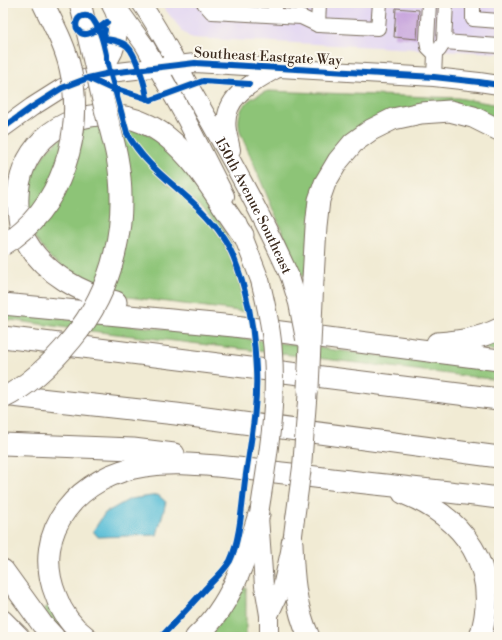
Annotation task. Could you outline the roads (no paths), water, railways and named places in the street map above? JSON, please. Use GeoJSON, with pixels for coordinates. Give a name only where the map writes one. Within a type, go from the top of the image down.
{"type":"FeatureCollection","features":[{"type":"Feature","properties":{"kind":"highway"},"geometry":{"type":"LineString","coordinates":[[3,245],[26,228],[41,211],[62,174],[68,157],[74,131],[75,105],[70,68],[58,33],[43,3]]}},
{"type":"Feature","properties":{"kind":"highway"},"geometry":{"type":"LineString","coordinates":[[3,398],[36,377],[62,352],[75,335],[97,303],[106,283],[117,245],[120,207],[117,157],[80,3]]}},
{"type":"Feature","properties":{"kind":"highway"},"geometry":{"type":"LineString","coordinates":[[308,388],[316,227],[319,200],[325,183],[338,161],[353,143],[371,130],[393,119],[421,113],[450,111],[473,117],[499,130]]}},
{"type":"Feature","properties":{"kind":"highway"},"geometry":{"type":"LineString","coordinates":[[125,305],[81,291],[61,278],[47,267],[34,253],[21,230],[18,196],[21,179],[27,162],[36,146],[50,133],[65,123],[80,117],[98,114],[123,116],[149,125],[166,136],[185,153],[243,235]]}},
{"type":"Feature","properties":{"kind":"highway"},"geometry":{"type":"LineString","coordinates":[[3,291],[46,294],[125,305],[234,326]]}},
{"type":"Feature","properties":{"kind":"highway"},"geometry":{"type":"LineString","coordinates":[[3,304],[234,326],[499,360]]}},
{"type":"Feature","properties":{"kind":"highway"},"geometry":{"type":"LineString","coordinates":[[367,342],[429,344],[465,341],[496,330]]}},
{"type":"Feature","properties":{"kind":"highway"},"geometry":{"type":"LineString","coordinates":[[3,336],[499,399]]}},
{"type":"Feature","properties":{"kind":"highway"},"geometry":{"type":"LineString","coordinates":[[3,386],[176,414],[499,458]]}},
{"type":"Feature","properties":{"kind":"highway"},"geometry":{"type":"LineString","coordinates":[[3,395],[176,414]]}},
{"type":"Feature","properties":{"kind":"highway"},"geometry":{"type":"LineString","coordinates":[[3,444],[134,449],[174,454],[243,468]]}},
{"type":"Feature","properties":{"kind":"highway"},"geometry":{"type":"LineString","coordinates":[[86,637],[74,628],[60,607],[53,589],[48,568],[54,531],[62,514],[76,497],[105,477],[124,470],[167,463],[243,468],[499,498]]}},
{"type":"Feature","properties":{"kind":"highway"},"geometry":{"type":"LineString","coordinates":[[365,483],[398,491],[433,507],[455,523],[471,540],[481,556],[488,573],[490,591],[489,611],[485,627],[480,637]]}},
{"type":"Feature","properties":{"kind":"highway"},"geometry":{"type":"LineString","coordinates":[[196,637],[219,612],[231,592],[244,563],[259,514]]}},
{"type":"Feature","properties":{"kind":"highway"},"geometry":{"type":"LineString","coordinates":[[292,543],[293,580],[303,625],[309,637]]}},
{"type":"Feature","properties":{"kind":"highway"},"geometry":{"type":"LineString","coordinates":[[3,570],[42,624],[54,637]]}},
{"type":"Feature","properties":{"kind":"main road"},"geometry":{"type":"LineString","coordinates":[[88,78],[105,66],[112,55],[118,34],[118,25],[114,10],[110,3]]}},
{"type":"Feature","properties":{"kind":"main road","name":"150th Avenue Southeast"},"geometry":{"type":"LineString","coordinates":[[114,3],[145,46],[209,163],[243,235],[260,280],[272,336],[274,385],[268,460],[259,514],[264,586],[269,615],[269,637]]}},
{"type":"Feature","properties":{"kind":"main road","name":"150th Avenue Southeast"},"geometry":{"type":"LineString","coordinates":[[141,3],[159,31],[236,168],[275,244],[290,277],[303,324],[308,388],[302,467],[292,543],[282,587],[269,615]]}},
{"type":"Feature","properties":{"kind":"main road","name":"Southeast Eastgate Way"},"geometry":{"type":"LineString","coordinates":[[5,123],[62,88],[88,78],[110,73],[195,63],[434,78],[499,85]]}},
{"type":"Feature","properties":{"kind":"main road"},"geometry":{"type":"LineString","coordinates":[[236,168],[226,130],[227,116],[231,105],[237,94],[243,89],[278,68]]}},
{"type":"Feature","properties":{"kind":"main road"},"geometry":{"type":"LineString","coordinates":[[3,619],[21,637]]}},
{"type":"Feature","properties":{"kind":"lane"},"geometry":{"type":"LineString","coordinates":[[204,3],[212,12],[275,9],[301,17],[318,25],[378,28],[380,3]]}},
{"type":"Feature","properties":{"kind":"lane"},"geometry":{"type":"LineString","coordinates":[[318,25],[320,3]]}},
{"type":"Feature","properties":{"kind":"lane"},"geometry":{"type":"LineString","coordinates":[[429,3],[427,40],[428,47],[435,54]]}},
{"type":"Feature","properties":{"kind":"lane"},"geometry":{"type":"LineString","coordinates":[[434,78],[435,54],[442,48],[444,42],[446,3]]}},
{"type":"Feature","properties":{"kind":"lane"},"geometry":{"type":"LineString","coordinates":[[473,3],[472,19],[499,21]]}},
{"type":"Feature","properties":{"kind":"lane"},"geometry":{"type":"LineString","coordinates":[[444,42],[499,46]]}},
{"type":"Feature","properties":{"kind":"water"},"geometry":{"type":"Polygon","coordinates":[[[158,495],[166,502],[157,535],[98,537],[93,531],[105,513],[130,499],[158,495]]]}}]}
